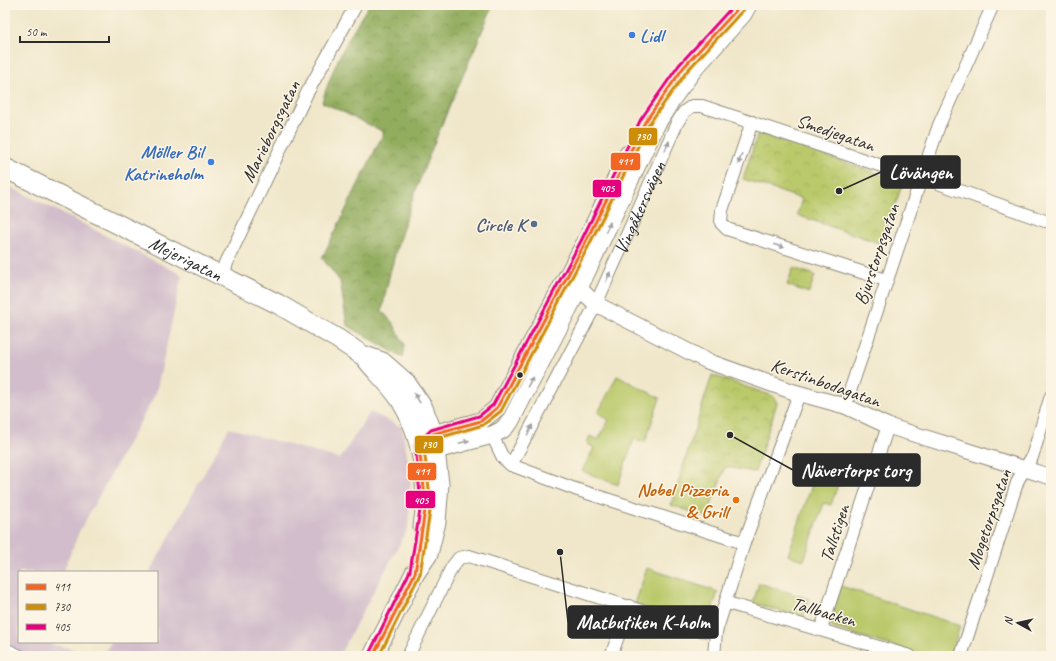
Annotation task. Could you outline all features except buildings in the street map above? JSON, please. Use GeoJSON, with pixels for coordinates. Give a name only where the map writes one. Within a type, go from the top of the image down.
{"type":"FeatureCollection","features":[{"type":"Feature","properties":{"kind":"main road","name":"Vingåkersvägen"},"geometry":{"type":"LineString","coordinates":[[486,419],[493,413],[506,393],[638,136],[661,97],[688,62],[741,5]]}},
{"type":"Feature","properties":{"kind":"main road","name":"Vingåkersvägen"},"geometry":{"type":"LineString","coordinates":[[429,443],[492,435],[502,430],[510,422],[579,288],[656,125],[672,99],[694,69],[742,14],[748,5]]}},
{"type":"Feature","properties":{"kind":"main road","name":"Mejerigatan"},"geometry":{"type":"LineString","coordinates":[[5,168],[299,316],[362,355],[400,399],[412,422],[429,443]]}},
{"type":"Feature","properties":{"kind":"main road"},"geometry":{"type":"LineString","coordinates":[[566,278],[579,288]]}},
{"type":"Feature","properties":{"kind":"main road"},"geometry":{"type":"LineString","coordinates":[[373,656],[415,573],[426,504],[423,469],[429,443],[486,419],[492,435]]}},
{"type":"Feature","properties":{"kind":"street","name":"Marieborgsgatan"},"geometry":{"type":"LineString","coordinates":[[222,276],[226,264],[307,93],[356,5]]}},
{"type":"Feature","properties":{"kind":"street","name":"Bjurstorpsgatan"},"geometry":{"type":"LineString","coordinates":[[845,406],[939,125],[993,5]]}},
{"type":"Feature","properties":{"kind":"street","name":"Vingåkersvägen"},"geometry":{"type":"LineString","coordinates":[[511,465],[596,304],[684,112],[692,106],[702,106],[752,122]]}},
{"type":"Feature","properties":{"kind":"street"},"geometry":{"type":"LineString","coordinates":[[752,122],[722,210],[721,223],[727,229],[886,280]]}},
{"type":"Feature","properties":{"kind":"street","name":"Smedjegatan"},"geometry":{"type":"LineString","coordinates":[[752,122],[1045,221]]}},
{"type":"Feature","properties":{"kind":"street"},"geometry":{"type":"LineString","coordinates":[[579,288],[596,304]]}},
{"type":"Feature","properties":{"kind":"street","name":"Kerstinbodagatan"},"geometry":{"type":"LineString","coordinates":[[596,304],[707,361],[799,394],[845,406],[888,426],[1051,477]]}},
{"type":"Feature","properties":{"kind":"street"},"geometry":{"type":"LineString","coordinates":[[714,656],[716,632],[727,603],[744,543],[799,394]]}},
{"type":"Feature","properties":{"kind":"street","name":"Mogetorpsgatan"},"geometry":{"type":"LineString","coordinates":[[960,656],[1018,480],[1032,457],[1051,396]]}},
{"type":"Feature","properties":{"kind":"street","name":"Tallstigen"},"geometry":{"type":"LineString","coordinates":[[821,629],[888,426]]}},
{"type":"Feature","properties":{"kind":"street"},"geometry":{"type":"LineString","coordinates":[[492,435],[503,458],[511,465],[575,489],[744,543]]}},
{"type":"Feature","properties":{"kind":"street"},"geometry":{"type":"LineString","coordinates":[[408,656],[452,567],[459,558],[469,556],[701,630],[716,632]]}},
{"type":"Feature","properties":{"kind":"street","name":"Tallbacken"},"geometry":{"type":"LineString","coordinates":[[727,603],[910,656]]}},
{"type":"Feature","properties":{"kind":"street"},"geometry":{"type":"LineString","coordinates":[[611,656],[629,606]]}},
{"type":"Feature","properties":{"kind":"street"},"geometry":{"type":"LineString","coordinates":[[5,650],[20,656]]}},
{"type":"Feature","properties":{"kind":"shaded area"},"geometry":{"type":"Polygon","coordinates":[[[5,184],[182,275],[156,393],[79,532],[63,571],[18,571],[18,643],[48,643],[97,656],[5,656],[5,184]]]}},
{"type":"Feature","properties":{"kind":"shaded area"},"geometry":{"type":"Polygon","coordinates":[[[370,412],[402,427],[411,479],[408,528],[339,656],[103,656],[110,643],[158,643],[158,571],[151,571],[229,428],[340,459],[370,412]]]}},
{"type":"Feature","properties":{"kind":"green space"},"geometry":{"type":"Polygon","coordinates":[[[369,5],[493,5],[429,155],[402,232],[391,271],[382,311],[393,323],[405,345],[403,358],[347,325],[340,281],[322,258],[384,132],[322,102],[342,52],[369,5]]]}},
{"type":"Feature","properties":{"kind":"green space"},"geometry":{"type":"Polygon","coordinates":[[[758,133],[903,182],[882,244],[797,215],[802,199],[743,179],[758,133]]]}},
{"type":"Feature","properties":{"kind":"green space"},"geometry":{"type":"Polygon","coordinates":[[[793,268],[815,275],[809,293],[787,285],[793,268]]]}},
{"type":"Feature","properties":{"kind":"green space"},"geometry":{"type":"Polygon","coordinates":[[[712,375],[773,396],[777,403],[755,472],[725,467],[707,517],[671,505],[712,375]]]}},
{"type":"Feature","properties":{"kind":"green space"},"geometry":{"type":"Polygon","coordinates":[[[617,376],[660,398],[645,442],[634,439],[618,485],[582,471],[594,448],[587,443],[590,436],[598,440],[609,420],[598,413],[617,376]]]}},
{"type":"Feature","properties":{"kind":"green space"},"geometry":{"type":"Polygon","coordinates":[[[822,469],[841,476],[831,505],[824,503],[804,560],[788,555],[816,473],[822,469]]]}},
{"type":"Feature","properties":{"kind":"green space"},"geometry":{"type":"Polygon","coordinates":[[[647,568],[718,592],[706,628],[635,604],[647,568]]]}},
{"type":"Feature","properties":{"kind":"green space"},"geometry":{"type":"Polygon","coordinates":[[[759,583],[809,599],[803,618],[753,603],[759,583]]]}},
{"type":"Feature","properties":{"kind":"green space"},"geometry":{"type":"Polygon","coordinates":[[[841,586],[960,626],[950,656],[925,656],[833,628],[830,622],[841,586]]]}},
{"type":"Feature","properties":{"kind":"transit line","name":"405"},"geometry":{"type":"LineString","coordinates":[[369,654],[410,571],[421,504],[415,445],[431,430],[479,416],[493,405],[581,241],[641,119],[679,65],[734,5]]}},
{"type":"Feature","properties":{"kind":"transit line","name":"411"},"geometry":{"type":"LineString","coordinates":[[373,656],[415,573],[426,504],[419,447],[433,434],[481,421],[497,408],[585,243],[645,122],[683,68],[741,5]]}},
{"type":"Feature","properties":{"kind":"transit line","name":"730"},"geometry":{"type":"LineString","coordinates":[[379,656],[420,574],[431,504],[424,449],[435,439],[483,425],[501,411],[589,245],[649,124],[687,71],[745,8]]}},
{"type":"Feature","properties":{"kind":"place","name":"Lidl"},"geometry":{"type":"Point","coordinates":[632,35]}},
{"type":"Feature","properties":{"kind":"place","name":"Möller Bil Katrineholm"},"geometry":{"type":"Point","coordinates":[211,162]}},
{"type":"Feature","properties":{"kind":"place","name":"Lövängen"},"geometry":{"type":"Point","coordinates":[839,191]}},
{"type":"Feature","properties":{"kind":"place","name":"Circle K"},"geometry":{"type":"Point","coordinates":[534,224]}},
{"type":"Feature","properties":{"kind":"place","name":"Nävertorps torg"},"geometry":{"type":"Point","coordinates":[730,435]}},
{"type":"Feature","properties":{"kind":"place","name":"Nobel Pizzeria & Grill"},"geometry":{"type":"Point","coordinates":[736,500]}},
{"type":"Feature","properties":{"kind":"place","name":"Matbutiken K-holm"},"geometry":{"type":"Point","coordinates":[560,552]}}]}
